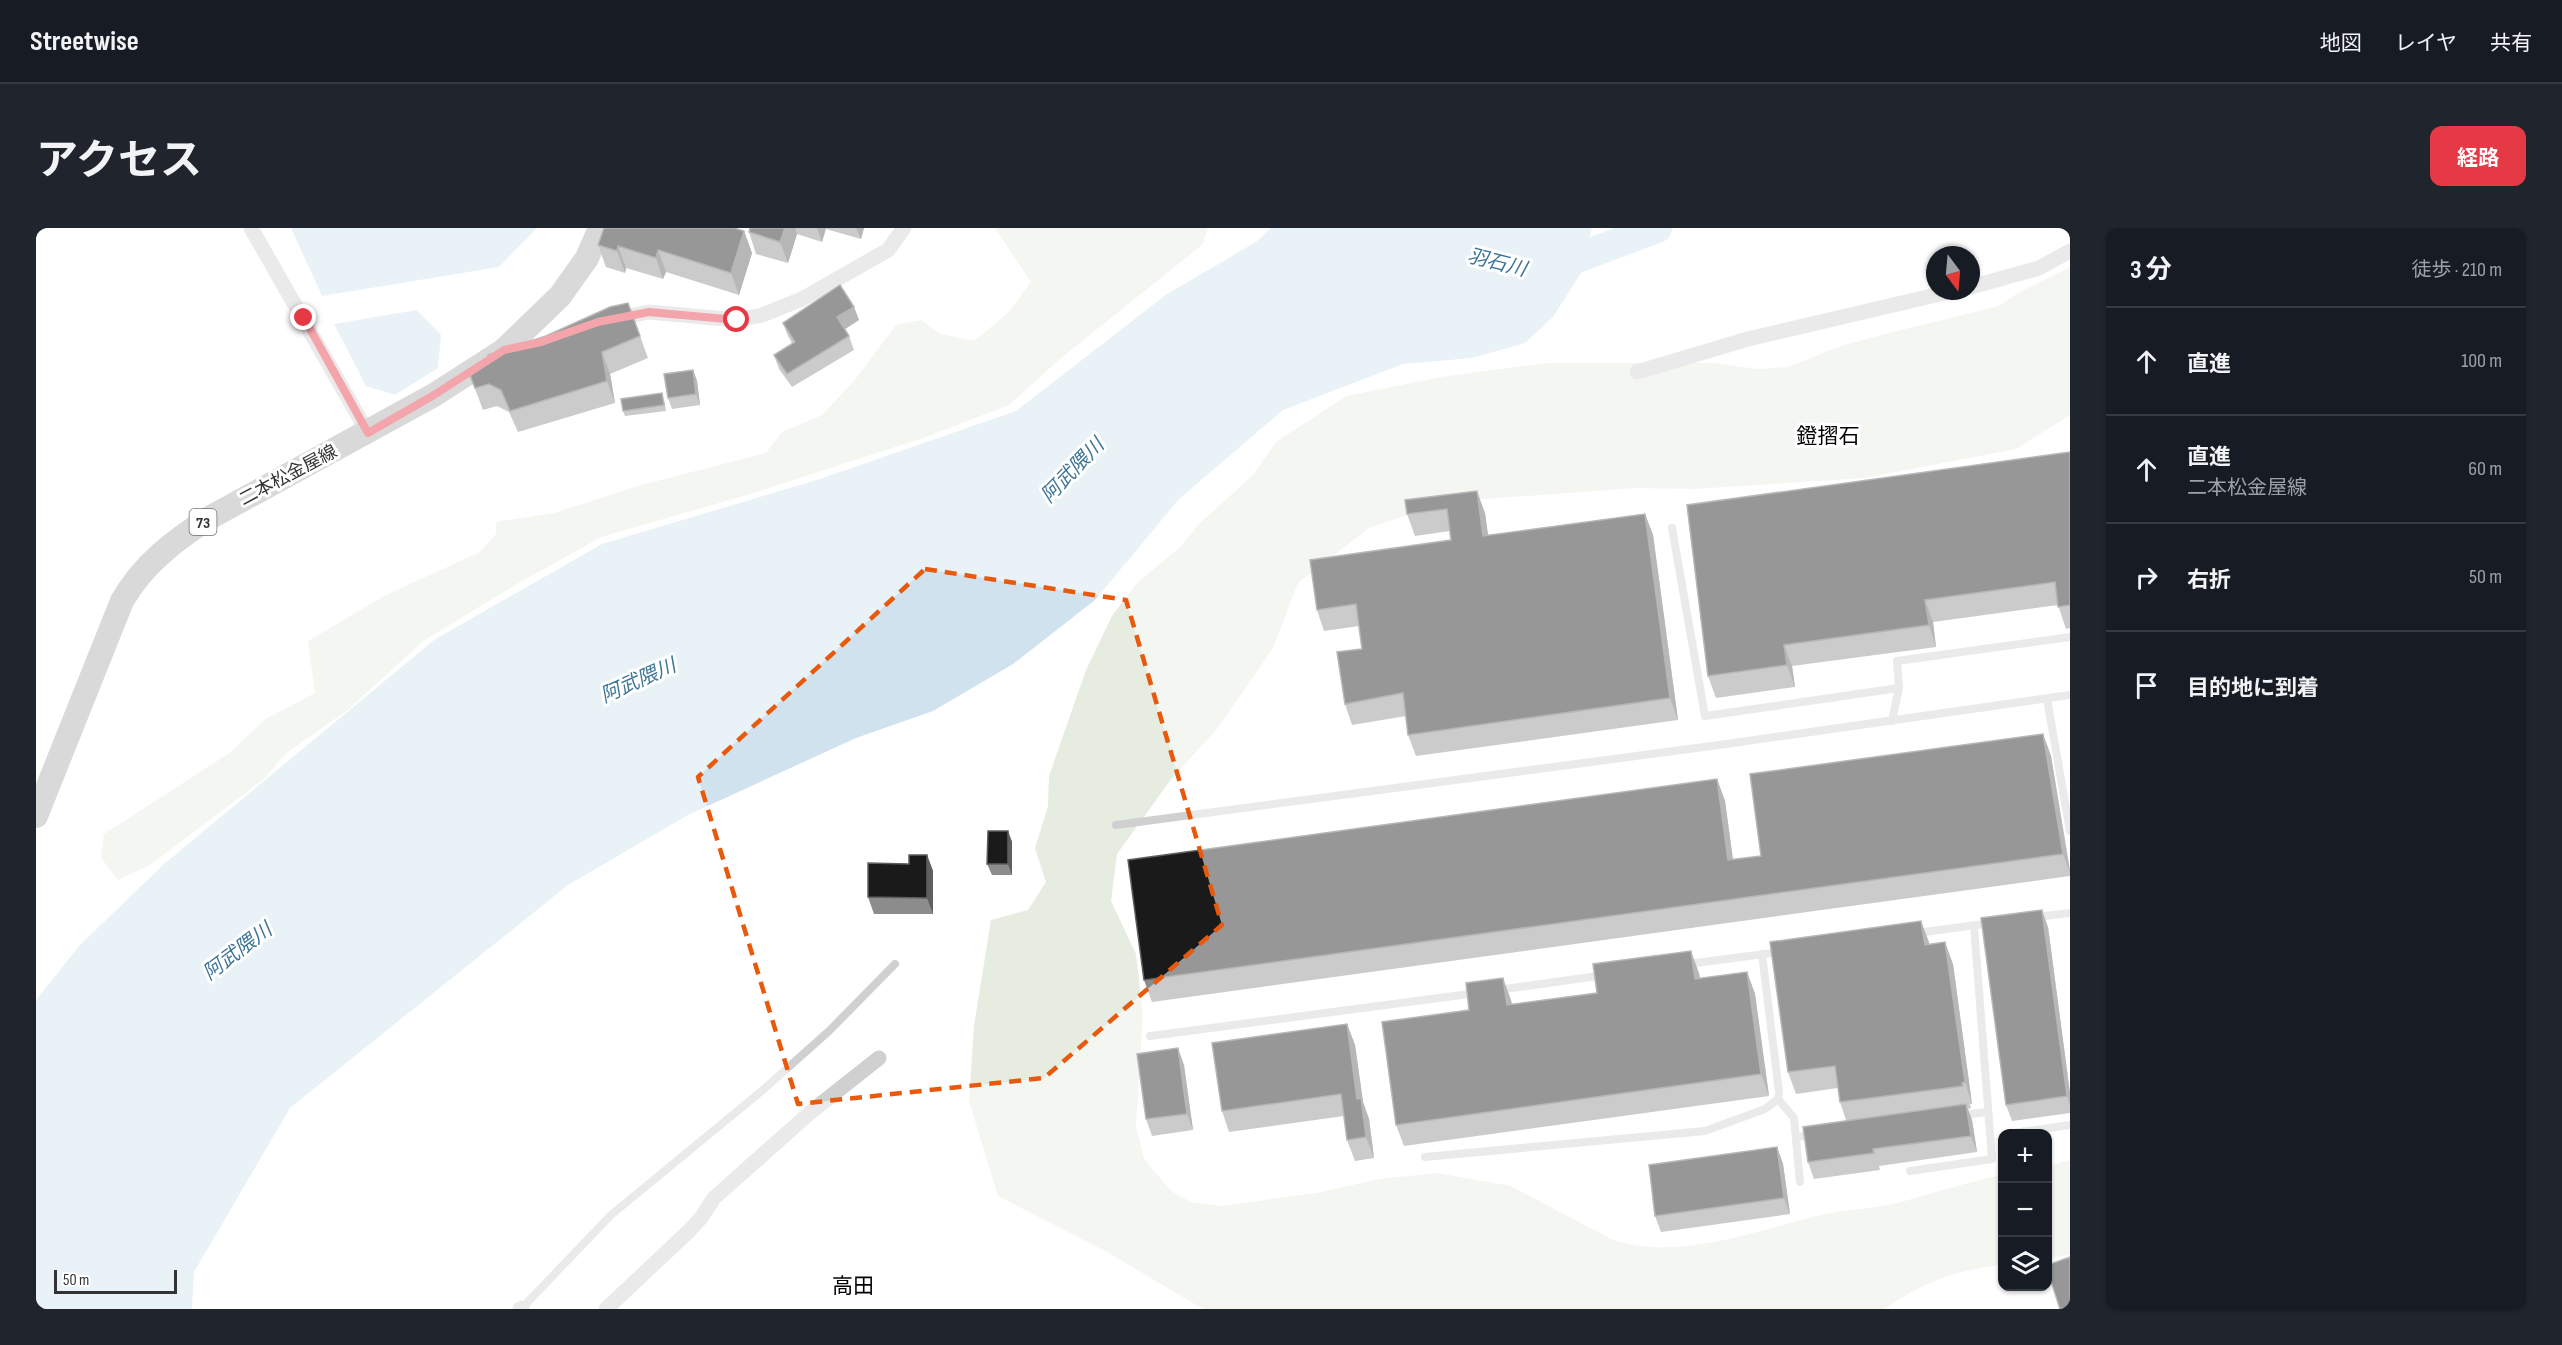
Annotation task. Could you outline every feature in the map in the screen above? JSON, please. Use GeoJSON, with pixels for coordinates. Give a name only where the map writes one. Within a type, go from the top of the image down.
{"type":"FeatureCollection","features":[{"type":"Feature","properties":{"kind":"main road","name":"二本松金屋線"},"geometry":{"type":"LineString","coordinates":[[36,816],[122,601],[134,580],[181,536],[211,517],[368,433],[434,395],[504,350],[560,296],[587,258],[600,228]]}},
{"type":"Feature","properties":{"kind":"street"},"geometry":{"type":"LineString","coordinates":[[251,228],[368,433]]}},
{"type":"Feature","properties":{"kind":"street"},"geometry":{"type":"LineString","coordinates":[[598,322],[649,312],[737,320],[762,315],[802,299],[888,249],[904,228]]}},
{"type":"Feature","properties":{"kind":"street"},"geometry":{"type":"LineString","coordinates":[[1980,284],[2039,268],[2070,251]]}},
{"type":"Feature","properties":{"kind":"street"},"geometry":{"type":"LineString","coordinates":[[1637,372],[1748,339],[1926,297]]}},
{"type":"Feature","properties":{"kind":"street"},"geometry":{"type":"LineString","coordinates":[[504,350],[531,344]]}},
{"type":"Feature","properties":{"kind":"street"},"geometry":{"type":"LineString","coordinates":[[606,1309],[689,1231],[714,1198],[812,1112],[879,1058]]}},
{"type":"Feature","properties":{"kind":"lane"},"geometry":{"type":"LineString","coordinates":[[1672,528],[1705,716],[1899,688]]}},
{"type":"Feature","properties":{"kind":"lane"},"geometry":{"type":"LineString","coordinates":[[1892,721],[1899,688],[1897,661],[2070,637]]}},
{"type":"Feature","properties":{"kind":"lane"},"geometry":{"type":"LineString","coordinates":[[1116,825],[2070,695]]}},
{"type":"Feature","properties":{"kind":"lane"},"geometry":{"type":"LineString","coordinates":[[2047,699],[2070,831]]}},
{"type":"Feature","properties":{"kind":"lane"},"geometry":{"type":"LineString","coordinates":[[2027,919],[2070,913]]}},
{"type":"Feature","properties":{"kind":"lane"},"geometry":{"type":"LineString","coordinates":[[1903,935],[1995,923]]}},
{"type":"Feature","properties":{"kind":"lane"},"geometry":{"type":"LineString","coordinates":[[1910,1171],[1992,1159],[1974,926]]}},
{"type":"Feature","properties":{"kind":"lane"},"geometry":{"type":"LineString","coordinates":[[1680,965],[1786,951]]}},
{"type":"Feature","properties":{"kind":"lane"},"geometry":{"type":"LineString","coordinates":[[1762,954],[1779,1100],[1794,1118],[1800,1182]]}},
{"type":"Feature","properties":{"kind":"lane"},"geometry":{"type":"LineString","coordinates":[[521,1309],[611,1215],[830,1031],[895,964]]}},
{"type":"Feature","properties":{"kind":"lane"},"geometry":{"type":"LineString","coordinates":[[1150,1036],[1609,975]]}},
{"type":"Feature","properties":{"kind":"lane"},"geometry":{"type":"LineString","coordinates":[[1425,1157],[1705,1131],[1765,1109],[1779,1100]]}},
{"type":"Feature","properties":{"kind":"lane"},"geometry":{"type":"LineString","coordinates":[[1954,1116],[1988,1112]]}},
{"type":"Feature","properties":{"kind":"lane"},"geometry":{"type":"LineString","coordinates":[[2042,1129],[2070,1125]]}},
{"type":"Feature","properties":{"kind":"lane"},"geometry":{"type":"LineString","coordinates":[[1797,1137],[1819,1134]]}},
{"type":"Feature","properties":{"kind":"lane"},"geometry":{"type":"LineString","coordinates":[[1989,1136],[1998,1135]]}},
{"type":"Feature","properties":{"kind":"highlighted area"},"geometry":{"type":"Polygon","coordinates":[[[925,569],[1126,600],[1222,925],[1044,1078],[798,1104],[698,777],[925,569]]]}},
{"type":"Feature","properties":{"kind":"shaded area"},"geometry":{"type":"Polygon","coordinates":[[[995,228],[1208,228],[1202,245],[1061,358],[1009,405],[926,437],[757,492],[601,537],[423,641],[349,709],[285,754],[264,779],[150,865],[118,880],[101,858],[104,834],[231,752],[264,720],[315,693],[308,641],[386,595],[480,552],[496,534],[496,522],[554,513],[641,485],[766,453],[782,432],[822,415],[854,381],[896,325],[921,320],[940,334],[974,341],[1008,313],[1031,282],[995,228]]]}},
{"type":"Feature","properties":{"kind":"shaded area"},"geometry":{"type":"Polygon","coordinates":[[[2070,267],[2070,415],[2016,449],[1865,478],[1694,489],[1636,488],[1444,502],[1369,528],[1298,583],[1273,648],[1217,729],[1172,778],[1117,854],[1111,901],[1136,954],[1143,1015],[1136,1127],[1144,1159],[1171,1191],[1191,1202],[1221,1206],[1316,1193],[1380,1179],[1437,1173],[1511,1186],[1611,1239],[1636,1245],[1661,1247],[1714,1242],[1816,1216],[1897,1203],[1998,1176],[1998,1265],[1970,1270],[1940,1279],[1913,1291],[1885,1309],[1203,1309],[1107,1252],[998,1196],[969,1101],[974,1026],[991,920],[1028,910],[1046,882],[1035,848],[1048,806],[1049,776],[1086,670],[1112,616],[1137,583],[1180,547],[1199,524],[1254,474],[1276,442],[1346,396],[1441,377],[1547,363],[1712,363],[1758,369],[1788,367],[1841,346],[1999,306],[2018,293],[2070,267]]]}},
{"type":"Feature","properties":{"kind":"shaded area"},"geometry":{"type":"Polygon","coordinates":[[[2070,1160],[2070,1255],[2052,1257],[2052,1183],[2052,1165],[2070,1160]]]}},
{"type":"Feature","properties":{"kind":"water"},"geometry":{"type":"Polygon","coordinates":[[[291,228],[537,228],[499,267],[322,296],[291,228]]]}},
{"type":"Feature","properties":{"kind":"water","name":"阿武隈川"},"geometry":{"type":"Polygon","coordinates":[[[1271,228],[1592,228],[1581,273],[1553,317],[1525,343],[1472,358],[1403,364],[1283,410],[1179,499],[1095,600],[1013,664],[933,711],[856,738],[688,815],[568,885],[290,1108],[194,1272],[192,1309],[36,1309],[36,1000],[79,946],[164,864],[434,640],[602,544],[820,479],[1016,411],[1167,294],[1256,242],[1271,228]]]}},
{"type":"Feature","properties":{"kind":"water"},"geometry":{"type":"Polygon","coordinates":[[[417,310],[441,335],[438,368],[395,395],[366,386],[334,324],[417,310]]]}},
{"type":"Feature","properties":{"kind":"building"},"geometry":{"type":"Polygon","coordinates":[[[604,228],[734,228],[744,231],[731,273],[658,250],[656,258],[618,246],[617,251],[598,245],[604,228]]]}},
{"type":"Feature","properties":{"kind":"building"},"geometry":{"type":"Polygon","coordinates":[[[750,228],[785,228],[780,242],[749,232],[750,228]]]}},
{"type":"Feature","properties":{"kind":"building"},"geometry":{"type":"Polygon","coordinates":[[[840,285],[854,307],[837,317],[849,336],[787,374],[774,355],[795,342],[783,323],[840,285]]]}},
{"type":"Feature","properties":{"kind":"building"},"geometry":{"type":"Polygon","coordinates":[[[628,303],[640,336],[602,352],[607,381],[510,411],[501,390],[489,384],[475,388],[468,370],[489,361],[488,355],[546,336],[610,307],[628,303]]]}},
{"type":"Feature","properties":{"kind":"building"},"geometry":{"type":"Polygon","coordinates":[[[693,370],[696,394],[668,398],[664,374],[693,370]]]}},
{"type":"Feature","properties":{"kind":"building"},"geometry":{"type":"Polygon","coordinates":[[[662,393],[664,405],[623,411],[621,399],[662,393]]]}},
{"type":"Feature","properties":{"kind":"building"},"geometry":{"type":"Polygon","coordinates":[[[2070,452],[2070,605],[2058,607],[2055,582],[1925,600],[1929,625],[1784,645],[1787,665],[1708,676],[1687,505],[2070,452]]]}},
{"type":"Feature","properties":{"kind":"building"},"geometry":{"type":"Polygon","coordinates":[[[1477,491],[1483,536],[1645,514],[1670,698],[1408,735],[1403,693],[1345,704],[1337,652],[1362,649],[1356,604],[1317,610],[1310,560],[1451,540],[1447,509],[1407,514],[1405,500],[1477,491]]]}},
{"type":"Feature","properties":{"kind":"building"},"geometry":{"type":"Polygon","coordinates":[[[2043,734],[2063,854],[1144,980],[1128,860],[1717,779],[1728,860],[1761,856],[1750,774],[2043,734]]]}},
{"type":"Feature","properties":{"kind":"building"},"geometry":{"type":"Polygon","coordinates":[[[988,831],[1008,831],[1008,864],[987,864],[988,831]]]}},
{"type":"Feature","properties":{"kind":"building"},"geometry":{"type":"Polygon","coordinates":[[[909,855],[927,855],[927,898],[868,897],[868,863],[909,864],[909,855]]]}},
{"type":"Feature","properties":{"kind":"building"},"geometry":{"type":"Polygon","coordinates":[[[2042,910],[2067,1096],[2006,1105],[1981,918],[2042,910]]]}},
{"type":"Feature","properties":{"kind":"building"},"geometry":{"type":"Polygon","coordinates":[[[1921,921],[1925,945],[1945,942],[1965,1082],[1962,1083],[1963,1086],[1840,1102],[1835,1066],[1788,1072],[1770,942],[1921,921]]]}},
{"type":"Feature","properties":{"kind":"building"},"geometry":{"type":"Polygon","coordinates":[[[1691,951],[1695,979],[1747,972],[1761,1074],[1396,1125],[1382,1022],[1469,1010],[1466,983],[1503,978],[1507,1005],[1597,993],[1593,964],[1691,951]]]}},
{"type":"Feature","properties":{"kind":"building"},"geometry":{"type":"Polygon","coordinates":[[[1347,1024],[1357,1099],[1361,1098],[1366,1137],[1347,1140],[1341,1094],[1222,1111],[1212,1043],[1347,1024]]]}},
{"type":"Feature","properties":{"kind":"building"},"geometry":{"type":"Polygon","coordinates":[[[1178,1048],[1187,1114],[1146,1119],[1137,1054],[1178,1048]]]}},
{"type":"Feature","properties":{"kind":"building"},"geometry":{"type":"Polygon","coordinates":[[[1966,1104],[1971,1136],[1873,1149],[1874,1153],[1808,1162],[1803,1127],[1966,1104]]]}},
{"type":"Feature","properties":{"kind":"building"},"geometry":{"type":"Polygon","coordinates":[[[1777,1147],[1784,1198],[1655,1216],[1649,1165],[1777,1147]]]}},
{"type":"Feature","properties":{"kind":"building"},"geometry":{"type":"Polygon","coordinates":[[[2070,1257],[2070,1306],[2060,1309],[2052,1284],[2052,1264],[2070,1257]]]}},
{"type":"Feature","properties":{"kind":"waterway","name":"羽石川"},"geometry":{"type":"LineString","coordinates":[[1548,269],[1657,228]]}},
{"type":"Feature","properties":{"kind":"district","name":"鐙摺石"},"geometry":{"type":"Point","coordinates":[1828,436]}},
{"type":"Feature","properties":{"kind":"district","name":"高田"},"geometry":{"type":"Point","coordinates":[853,1286]}},
{"type":"Feature","properties":{"kind":"route"},"geometry":{"type":"LineString","coordinates":[[304,318],[368,433],[434,395],[504,350],[541,342],[625,315],[649,312],[737,320]]}}]}
